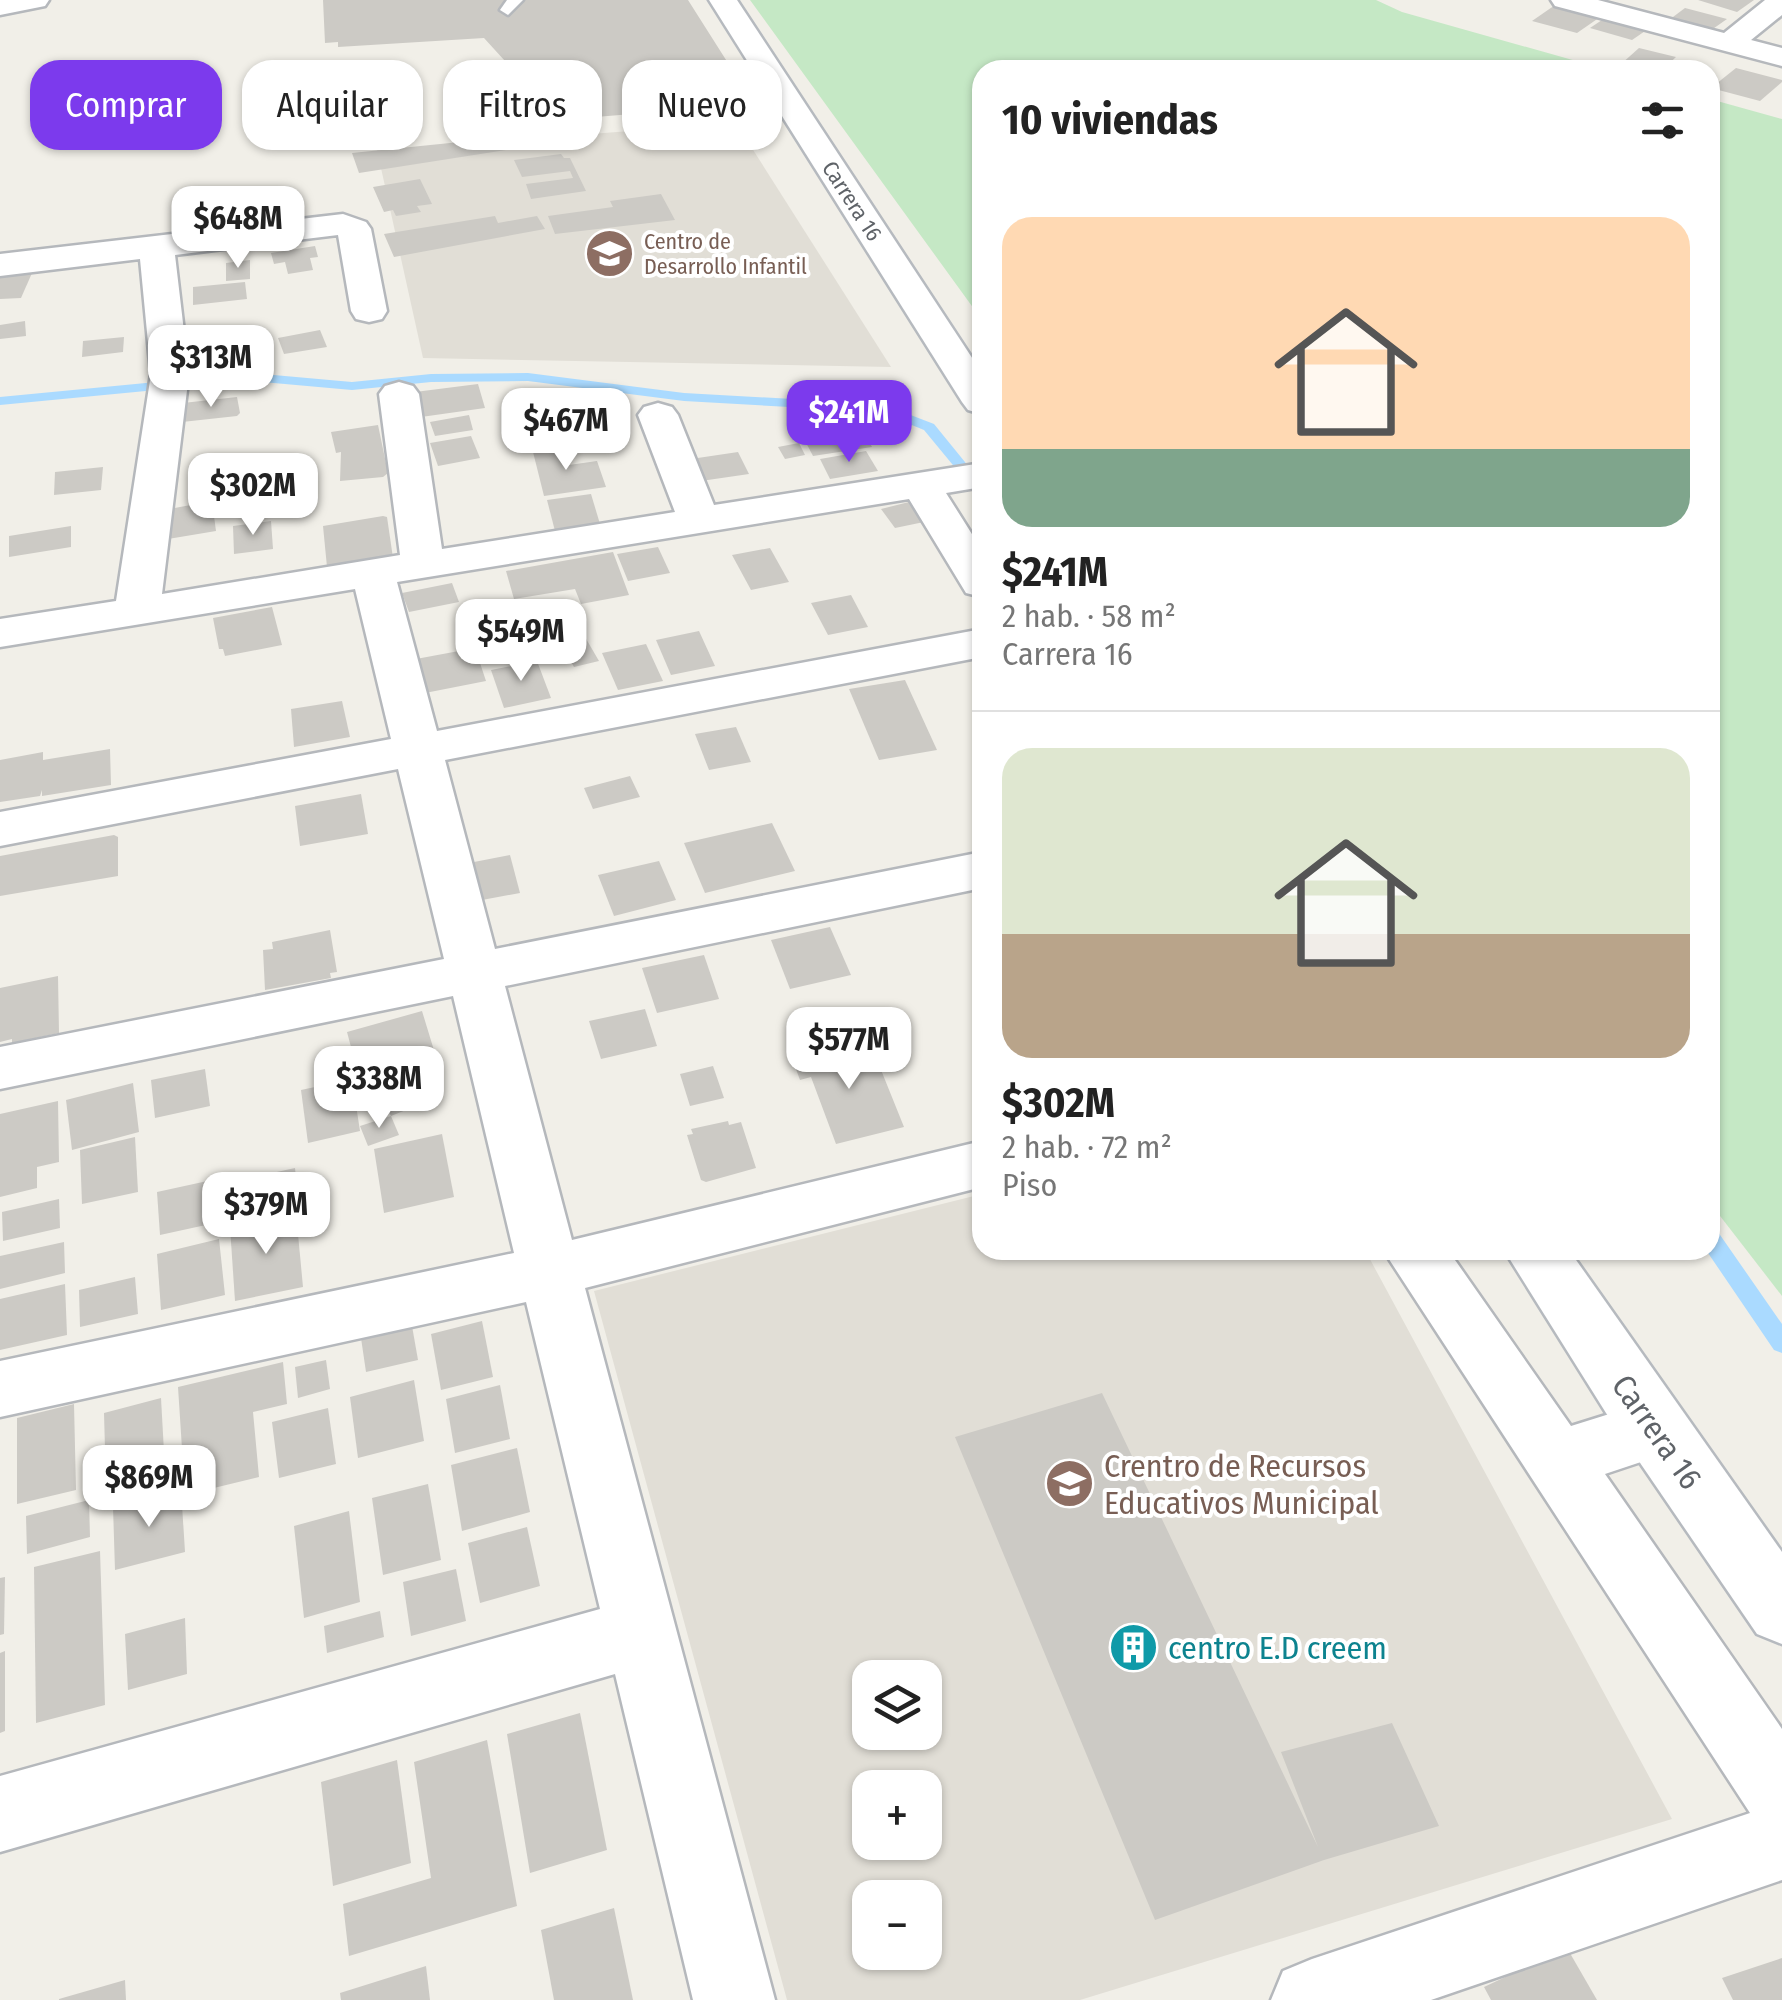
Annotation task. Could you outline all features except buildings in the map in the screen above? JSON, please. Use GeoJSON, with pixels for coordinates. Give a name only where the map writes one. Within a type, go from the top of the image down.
{"type":"FeatureCollection","features":[{"type":"Feature","properties":{"kind":"street"},"geometry":{"type":"LineString","coordinates":[[0,6],[35,0]]}},
{"type":"Feature","properties":{"kind":"street","name":"Carrera 16"},"geometry":{"type":"LineString","coordinates":[[723,0],[972,386]]}},
{"type":"Feature","properties":{"kind":"street"},"geometry":{"type":"LineString","coordinates":[[1565,0],[1782,57]]}},
{"type":"Feature","properties":{"kind":"street"},"geometry":{"type":"LineString","coordinates":[[1729,43],[1782,1]]}},
{"type":"Feature","properties":{"kind":"street"},"geometry":{"type":"LineString","coordinates":[[0,265],[330,223],[349,225],[354,229],[369,311]]}},
{"type":"Feature","properties":{"kind":"street"},"geometry":{"type":"LineString","coordinates":[[137,611],[168,393],[157,247]]}},
{"type":"Feature","properties":{"kind":"street"},"geometry":{"type":"LineString","coordinates":[[399,394],[398,569],[418,750],[734,2000]]}},
{"type":"Feature","properties":{"kind":"street"},"geometry":{"type":"LineString","coordinates":[[658,415],[699,520]]}},
{"type":"Feature","properties":{"kind":"street"},"geometry":{"type":"LineString","coordinates":[[0,633],[972,476]]}},
{"type":"Feature","properties":{"kind":"street"},"geometry":{"type":"LineString","coordinates":[[920,484],[972,568]]}},
{"type":"Feature","properties":{"kind":"street"},"geometry":{"type":"LineString","coordinates":[[0,829],[972,645]]}},
{"type":"Feature","properties":{"kind":"street"},"geometry":{"type":"LineString","coordinates":[[0,1068],[972,872]]}},
{"type":"Feature","properties":{"kind":"street"},"geometry":{"type":"LineString","coordinates":[[0,1389],[550,1271],[972,1166]]}},
{"type":"Feature","properties":{"kind":"street"},"geometry":{"type":"LineString","coordinates":[[1421,1260],[1782,1794]]}},
{"type":"Feature","properties":{"kind":"street","name":"Carrera 16"},"geometry":{"type":"LineString","coordinates":[[1543,1260],[1654,1429],[1782,1610]]}},
{"type":"Feature","properties":{"kind":"street"},"geometry":{"type":"LineString","coordinates":[[1557,1460],[1654,1429]]}},
{"type":"Feature","properties":{"kind":"street"},"geometry":{"type":"LineString","coordinates":[[0,1814],[641,1632]]}},
{"type":"Feature","properties":{"kind":"street"},"geometry":{"type":"LineString","coordinates":[[1312,2000],[1782,1840]]}},
{"type":"Feature","properties":{"kind":"shaded area","name":"Centro de Desarrollo Infantil"},"geometry":{"type":"Polygon","coordinates":[[[622,132],[622,150],[753,150],[891,367],[423,358],[377,150],[423,150],[423,147],[443,145],[443,150],[602,150],[602,133],[622,132]]]}},
{"type":"Feature","properties":{"kind":"shaded area","name":"Crentro de Recursos Educativos Municipal"},"geometry":{"type":"Polygon","coordinates":[[[972,1196],[972,1260],[1370,1260],[1672,1819],[1080,2000],[787,2000],[594,1291],[972,1196]]]}},
{"type":"Feature","properties":{"kind":"green space"},"geometry":{"type":"Polygon","coordinates":[[[750,0],[1376,0],[1402,12],[1572,60],[972,60],[972,306],[750,0]]]}},
{"type":"Feature","properties":{"kind":"green space"},"geometry":{"type":"Polygon","coordinates":[[[1720,102],[1782,119],[1782,1296],[1720,1216],[1720,102]]]}},
{"type":"Feature","properties":{"kind":"waterway"},"geometry":{"type":"LineString","coordinates":[[0,401],[250,377],[352,386],[431,378],[528,377],[684,397],[882,408],[929,427],[962,467]]}},
{"type":"Feature","properties":{"kind":"waterway"},"geometry":{"type":"LineString","coordinates":[[1720,1253],[1782,1343]]}},
{"type":"Feature","properties":{"kind":"place","name":"Centro de Desarrollo Infantil"},"geometry":{"type":"Point","coordinates":[609,254]}},
{"type":"Feature","properties":{"kind":"place","name":"Crentro de Recursos Educativos Municipal"},"geometry":{"type":"Point","coordinates":[1069,1484]}},
{"type":"Feature","properties":{"kind":"place","name":"centro E.D creem"},"geometry":{"type":"Point","coordinates":[1133,1648]}}]}
